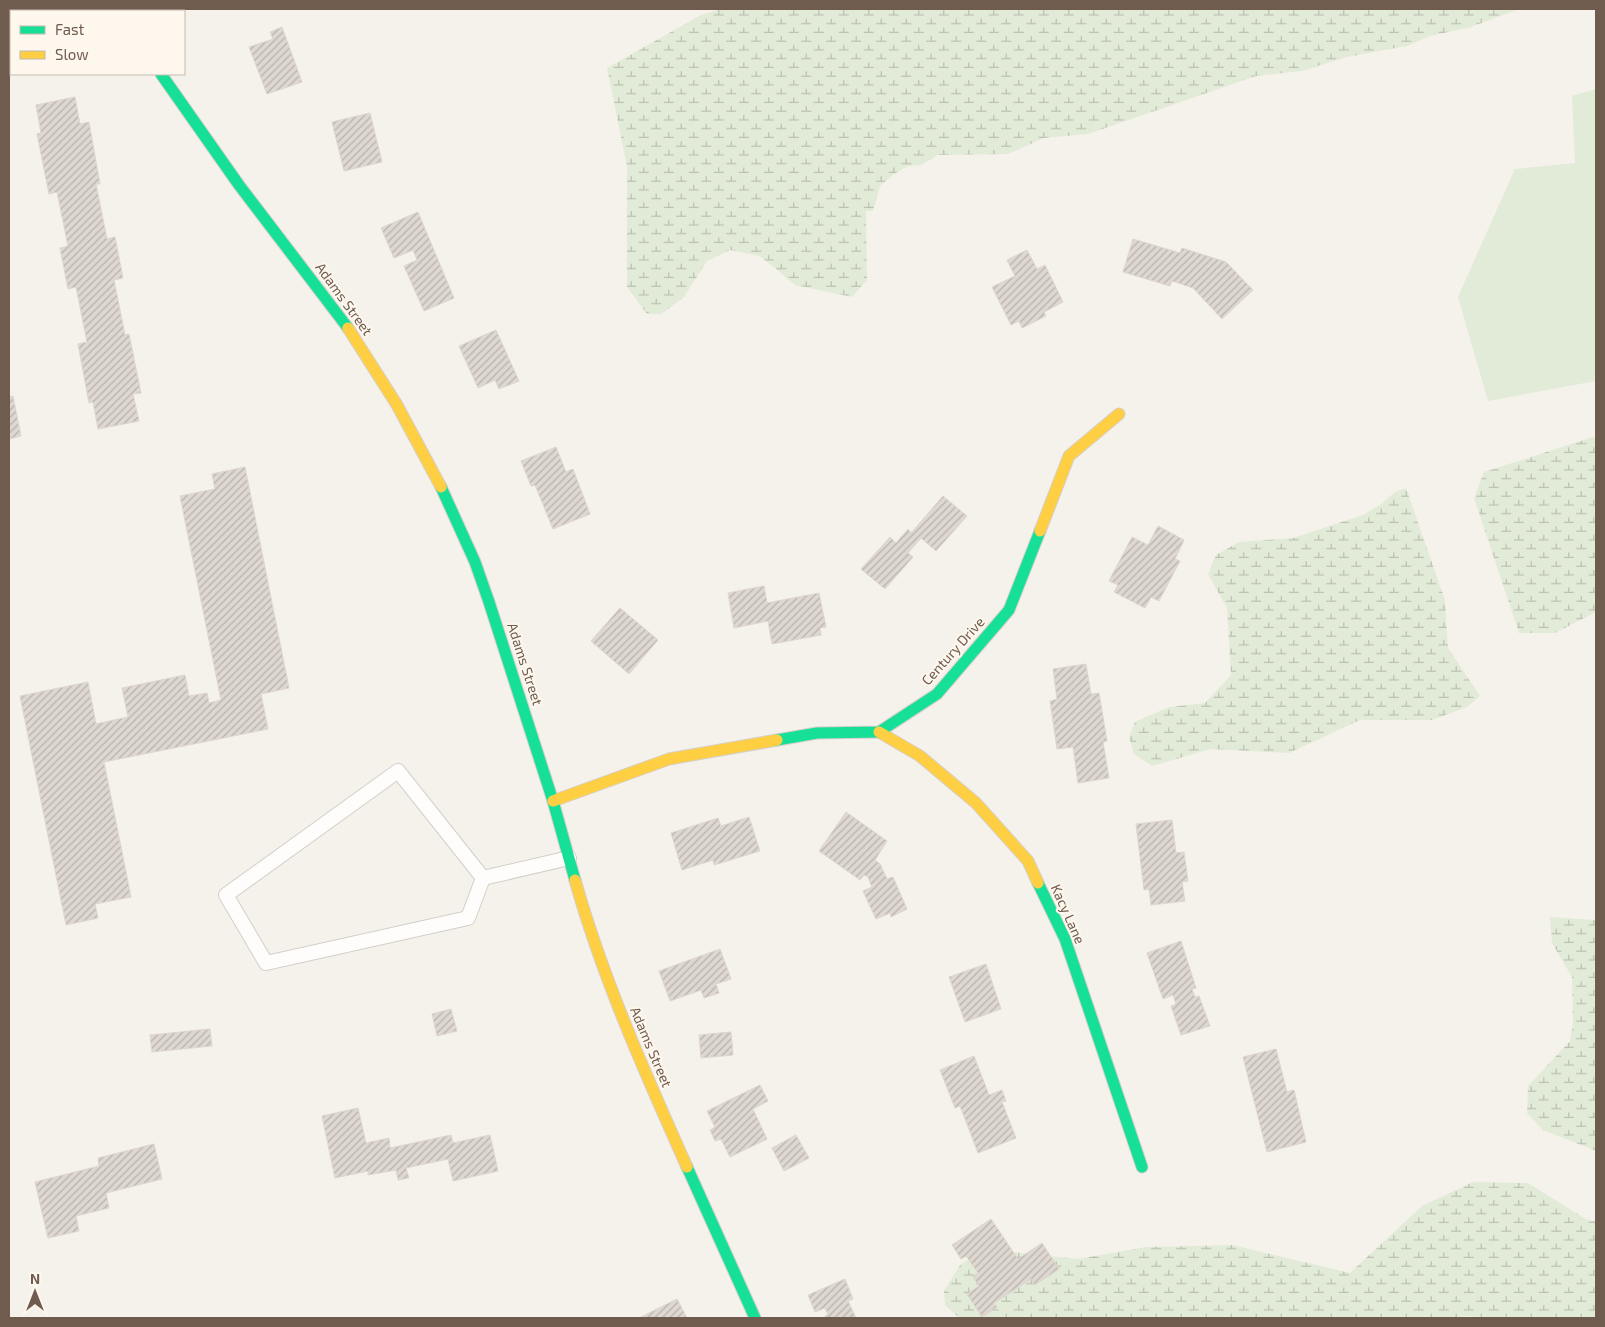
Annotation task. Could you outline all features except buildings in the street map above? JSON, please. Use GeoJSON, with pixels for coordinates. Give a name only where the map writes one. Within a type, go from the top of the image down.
{"type":"FeatureCollection","features":[{"type":"Feature","properties":{"kind":"main road","name":"Adams Street"},"geometry":{"type":"LineString","coordinates":[[162,75],[239,185],[351,332],[418,442],[457,521],[475,562],[489,602],[553,802],[603,969],[621,1017],[682,1159],[755,1318]]}},
{"type":"Feature","properties":{"kind":"main road","name":"Century Drive"},"geometry":{"type":"LineString","coordinates":[[879,732],[937,694],[1009,610],[1070,456],[1119,414]]}},
{"type":"Feature","properties":{"kind":"main road"},"geometry":{"type":"LineString","coordinates":[[553,802],[669,759],[818,733],[879,732]]}},
{"type":"Feature","properties":{"kind":"main road","name":"Kacy Lane"},"geometry":{"type":"LineString","coordinates":[[879,732],[920,756],[976,804],[1028,861],[1065,939],[1142,1168]]}},
{"type":"Feature","properties":{"kind":"lane"},"geometry":{"type":"LineString","coordinates":[[398,771],[483,878],[468,918],[266,963],[226,895],[398,771]]}},
{"type":"Feature","properties":{"kind":"lane"},"geometry":{"type":"LineString","coordinates":[[483,878],[569,858]]}},
{"type":"Feature","properties":{"kind":"green space"},"geometry":{"type":"Polygon","coordinates":[[[721,9],[1519,9],[1471,27],[1430,36],[1407,46],[1347,57],[1302,71],[1256,76],[1088,134],[1044,138],[1008,154],[938,155],[921,165],[908,166],[894,174],[880,186],[873,211],[866,211],[867,280],[852,297],[795,285],[760,256],[730,250],[707,261],[684,297],[661,314],[647,314],[627,287],[627,166],[607,68],[701,15],[721,9]]]}},
{"type":"Feature","properties":{"kind":"green space"},"geometry":{"type":"Polygon","coordinates":[[[1596,89],[1596,381],[1488,401],[1458,297],[1515,169],[1575,163],[1572,96],[1596,89]]]}},
{"type":"Feature","properties":{"kind":"green space"},"geometry":{"type":"Polygon","coordinates":[[[1596,436],[1596,612],[1555,633],[1519,633],[1474,498],[1484,472],[1596,436]]]}},
{"type":"Feature","properties":{"kind":"green space"},"geometry":{"type":"Polygon","coordinates":[[[1406,488],[1445,600],[1448,648],[1480,696],[1467,707],[1432,720],[1360,720],[1289,753],[1211,749],[1152,766],[1134,754],[1129,737],[1135,722],[1169,707],[1205,703],[1231,675],[1227,608],[1208,574],[1216,555],[1239,542],[1293,538],[1363,515],[1380,505],[1395,492],[1406,488]]]}},
{"type":"Feature","properties":{"kind":"green space"},"geometry":{"type":"Polygon","coordinates":[[[1550,917],[1596,920],[1596,1151],[1543,1130],[1527,1113],[1528,1086],[1570,1041],[1573,1023],[1572,977],[1552,943],[1550,917]]]}},
{"type":"Feature","properties":{"kind":"green space"},"geometry":{"type":"Polygon","coordinates":[[[1473,1182],[1528,1183],[1584,1218],[1596,1222],[1596,1318],[1490,1318],[1465,1316],[1456,1318],[959,1318],[945,1305],[944,1291],[960,1265],[984,1249],[1078,1259],[1146,1247],[1232,1245],[1350,1273],[1422,1206],[1473,1182]]]}},
{"type":"Feature","properties":{"kind":"traffic: fast"},"geometry":{"type":"LineString","coordinates":[[162,75],[239,185],[348,328]]}},
{"type":"Feature","properties":{"kind":"traffic: fast"},"geometry":{"type":"LineString","coordinates":[[441,487],[475,562],[489,602],[553,801],[575,880]]}},
{"type":"Feature","properties":{"kind":"traffic: fast"},"geometry":{"type":"LineString","coordinates":[[777,740],[817,733],[879,732],[937,694],[1009,610],[1040,531]]}},
{"type":"Feature","properties":{"kind":"traffic: fast"},"geometry":{"type":"LineString","coordinates":[[1038,883],[1065,939],[1142,1167]]}},
{"type":"Feature","properties":{"kind":"traffic: fast"},"geometry":{"type":"LineString","coordinates":[[687,1167],[755,1318]]}},
{"type":"Feature","properties":{"kind":"traffic: slow"},"geometry":{"type":"LineString","coordinates":[[348,328],[397,405],[441,487]]}},
{"type":"Feature","properties":{"kind":"traffic: slow"},"geometry":{"type":"LineString","coordinates":[[1040,531],[1069,456],[1119,414]]}},
{"type":"Feature","properties":{"kind":"traffic: slow"},"geometry":{"type":"LineString","coordinates":[[879,732],[920,756],[976,803],[1028,861],[1038,883]]}},
{"type":"Feature","properties":{"kind":"traffic: slow"},"geometry":{"type":"LineString","coordinates":[[553,801],[669,759],[777,740]]}},
{"type":"Feature","properties":{"kind":"traffic: slow"},"geometry":{"type":"LineString","coordinates":[[575,880],[612,990],[640,1061],[687,1167]]}}]}
